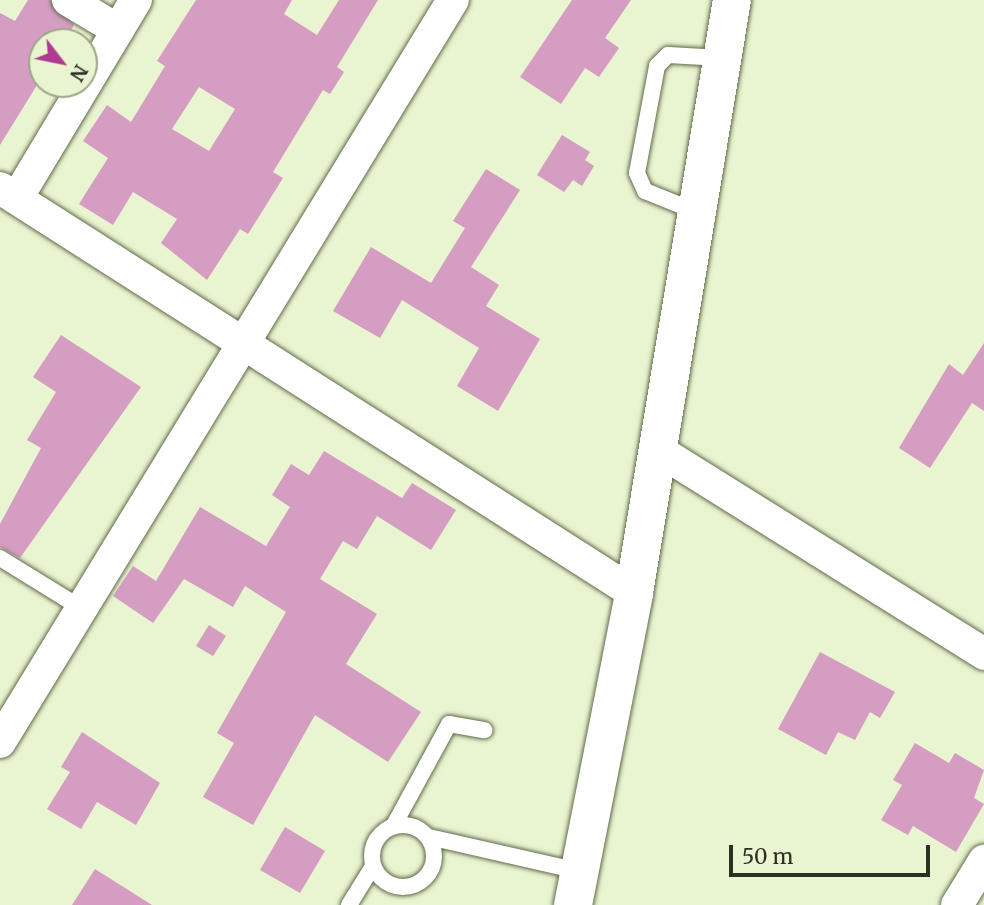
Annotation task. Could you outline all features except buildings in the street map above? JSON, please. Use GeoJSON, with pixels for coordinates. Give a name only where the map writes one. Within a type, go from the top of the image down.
{"type":"FeatureCollection","features":[{"type":"Feature","properties":{"kind":"street"},"geometry":{"type":"LineString","coordinates":[[68,0],[118,30]]}},
{"type":"Feature","properties":{"kind":"street"},"geometry":{"type":"LineString","coordinates":[[136,0],[8,193],[244,341],[634,593]]}},
{"type":"Feature","properties":{"kind":"street"},"geometry":{"type":"LineString","coordinates":[[0,741],[453,0]]}},
{"type":"Feature","properties":{"kind":"street"},"geometry":{"type":"LineString","coordinates":[[576,888],[634,593],[732,0]]}},
{"type":"Feature","properties":{"kind":"street"},"geometry":{"type":"LineString","coordinates":[[658,450],[984,654]]}},
{"type":"Feature","properties":{"kind":"street"},"geometry":{"type":"LineString","coordinates":[[957,905],[984,860]]}},
{"type":"Feature","properties":{"kind":"lane"},"geometry":{"type":"LineString","coordinates":[[697,212],[645,191],[637,173],[657,66],[668,55],[722,58]]}},
{"type":"Feature","properties":{"kind":"lane"},"geometry":{"type":"LineString","coordinates":[[0,558],[81,608]]}},
{"type":"Feature","properties":{"kind":"lane"},"geometry":{"type":"LineString","coordinates":[[349,905],[373,866],[373,846],[394,825],[449,724],[484,730]]}},
{"type":"Feature","properties":{"kind":"lane"},"geometry":{"type":"LineString","coordinates":[[394,825],[413,825],[429,836],[576,888]]}},
{"type":"Feature","properties":{"kind":"lane"},"geometry":{"type":"LineString","coordinates":[[373,866],[394,886],[414,886],[434,865],[429,836]]}}]}
